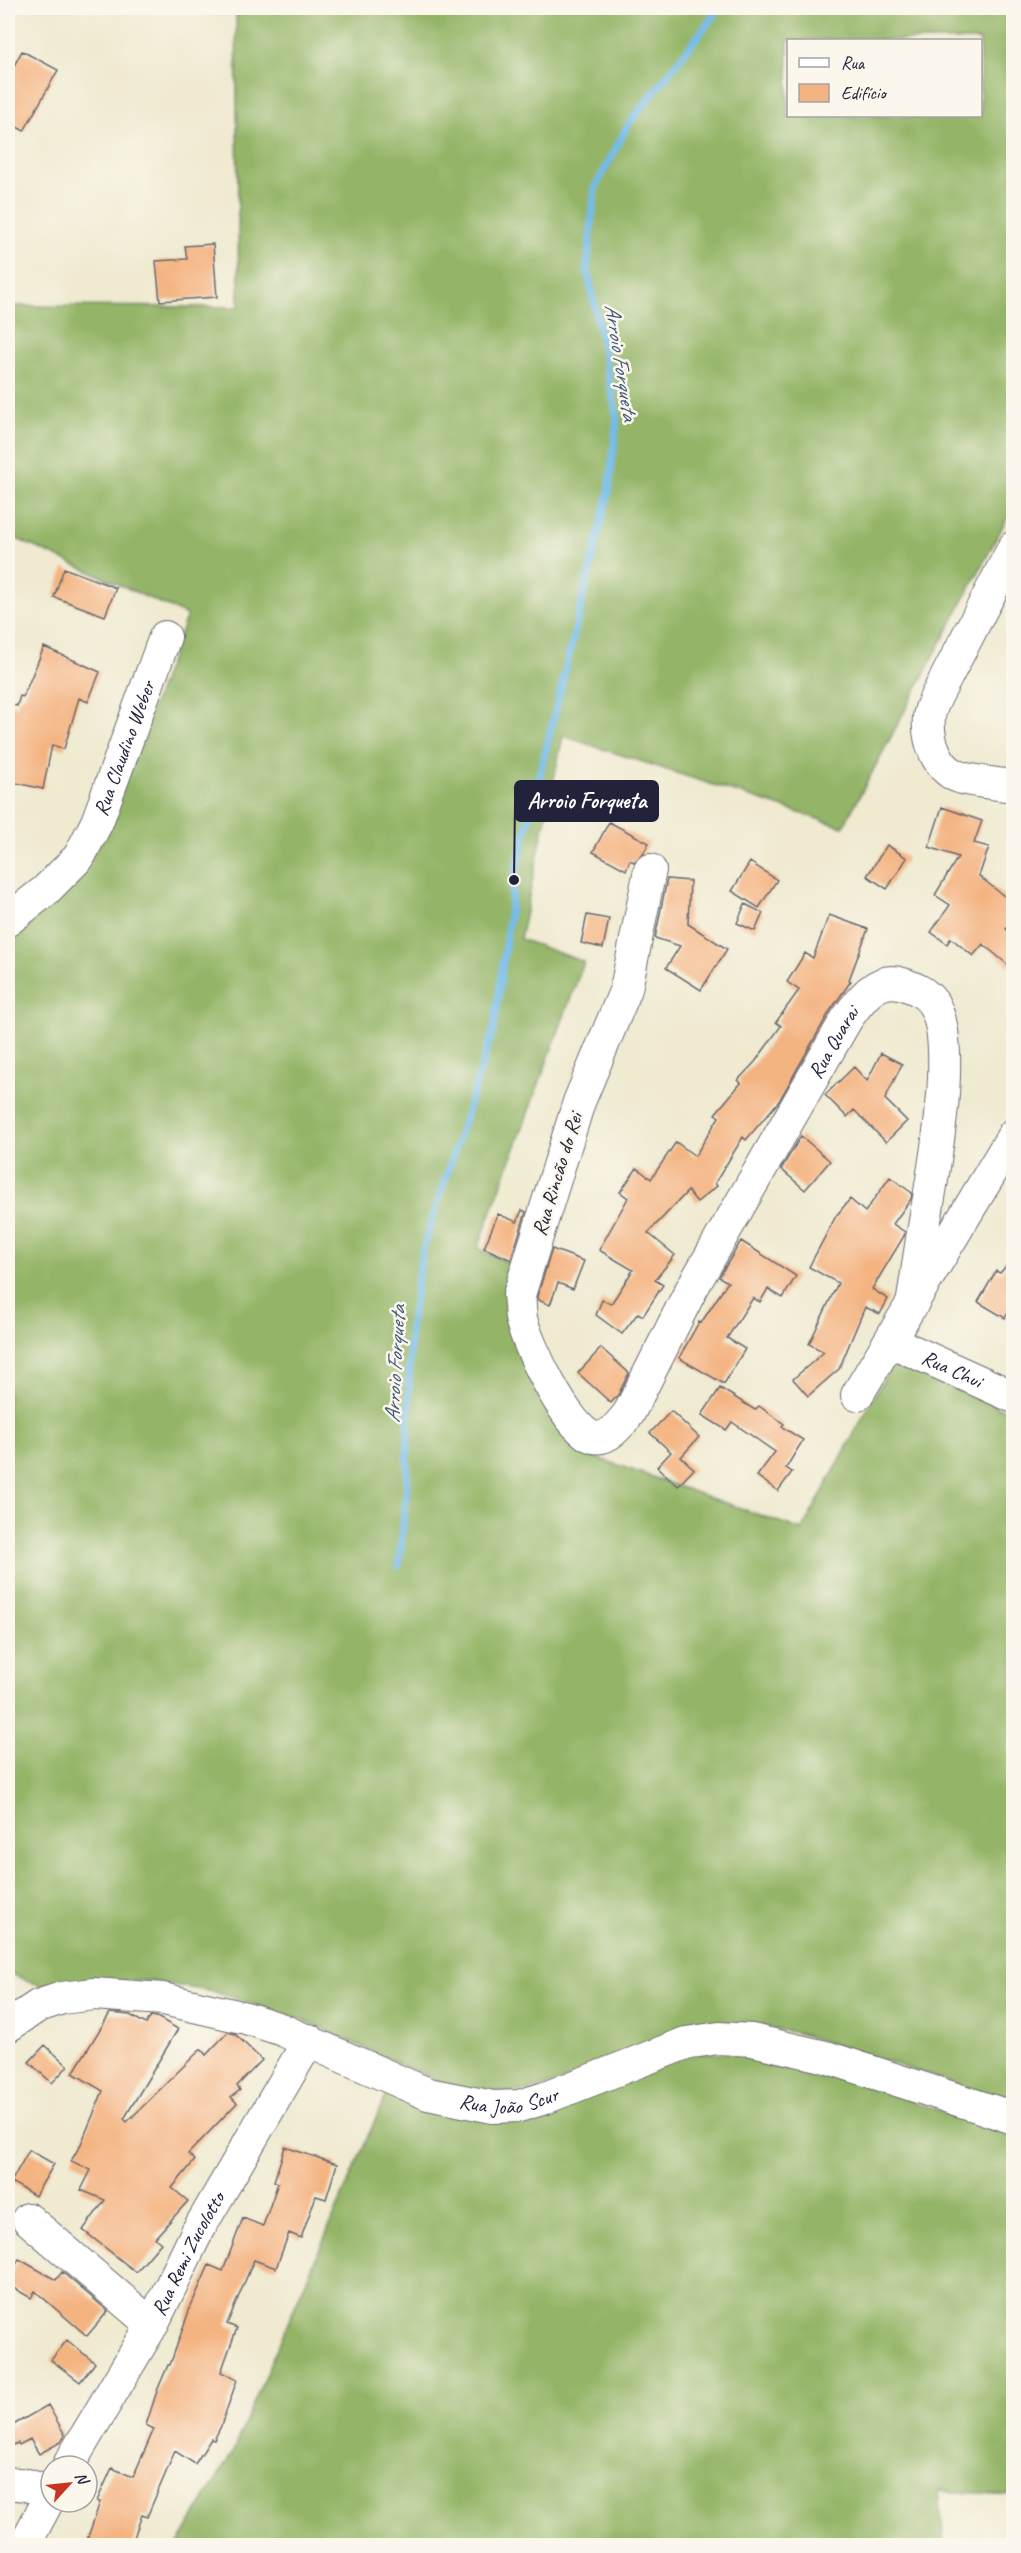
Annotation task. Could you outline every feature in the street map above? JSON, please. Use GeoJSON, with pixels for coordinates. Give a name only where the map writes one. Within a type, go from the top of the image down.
{"type":"FeatureCollection","features":[{"type":"Feature","properties":{"kind":"street"},"geometry":{"type":"LineString","coordinates":[[1014,547],[937,694],[929,715],[929,732],[934,751],[943,766],[960,777],[1014,786]]}},
{"type":"Feature","properties":{"kind":"street","name":"Rua Claudino Weber"},"geometry":{"type":"LineString","coordinates":[[8,920],[46,890],[79,857],[97,822],[165,637]]}},
{"type":"Feature","properties":{"kind":"street","name":"Rua Rincão do Rei"},"geometry":{"type":"LineString","coordinates":[[617,1428],[604,1436],[594,1438],[582,1431],[566,1413],[538,1364],[521,1319],[519,1295],[579,1102],[626,989],[650,870]]}},
{"type":"Feature","properties":{"kind":"street","name":"Rua Quarai"},"geometry":{"type":"LineString","coordinates":[[617,1428],[629,1413],[692,1290],[846,1020],[860,998],[877,986],[897,982],[919,989],[932,1002],[941,1022],[944,1080],[939,1130],[912,1305]]}},
{"type":"Feature","properties":{"kind":"street"},"geometry":{"type":"LineString","coordinates":[[857,1395],[1014,1134]]}},
{"type":"Feature","properties":{"kind":"street","name":"Rua Chui"},"geometry":{"type":"LineString","coordinates":[[890,1341],[1014,1397]]}},
{"type":"Feature","properties":{"kind":"street","name":"Rua João Scur"},"geometry":{"type":"LineString","coordinates":[[8,2026],[38,2006],[62,1998],[94,1994],[163,1999],[246,2018],[309,2040],[428,2094],[493,2107],[519,2106],[545,2098],[686,2043],[719,2038],[752,2040],[826,2056],[1014,2118]]}},
{"type":"Feature","properties":{"kind":"street","name":"Rua Remi Zucolotto"},"geometry":{"type":"LineString","coordinates":[[75,2454],[152,2325],[197,2232],[309,2040]]}},
{"type":"Feature","properties":{"kind":"street"},"geometry":{"type":"LineString","coordinates":[[28,2219],[152,2325]]}},
{"type":"Feature","properties":{"kind":"street"},"geometry":{"type":"LineString","coordinates":[[8,2483],[27,2485],[39,2490]]}},
{"type":"Feature","properties":{"kind":"street"},"geometry":{"type":"LineString","coordinates":[[24,2546],[41,2514]]}},
{"type":"Feature","properties":{"kind":"green space"},"geometry":{"type":"Polygon","coordinates":[[[236,8],[1013,8],[1013,507],[843,827],[563,736],[520,939],[584,962],[478,1248],[516,1266],[552,1414],[569,1441],[601,1459],[802,1530],[895,1358],[1013,1414],[1013,2102],[797,2033],[748,2024],[531,2091],[473,2093],[431,2078],[301,2019],[214,1992],[151,1981],[81,1982],[47,1988],[8,1973],[8,932],[110,820],[187,615],[8,535],[8,306],[239,307],[236,8]]]}},
{"type":"Feature","properties":{"kind":"green space"},"geometry":{"type":"Polygon","coordinates":[[[735,2052],[841,2078],[1013,2137],[1013,2495],[939,2491],[944,2545],[177,2546],[232,2453],[388,2090],[466,2114],[684,2054],[735,2052]]]}},
{"type":"Feature","properties":{"kind":"building"},"geometry":{"type":"Polygon","coordinates":[[[22,51],[58,70],[24,131],[8,122],[8,77],[22,51]]]}},
{"type":"Feature","properties":{"kind":"building"},"geometry":{"type":"Polygon","coordinates":[[[213,244],[217,297],[160,301],[156,261],[187,259],[185,246],[213,244]]]}},
{"type":"Feature","properties":{"kind":"building"},"geometry":{"type":"Polygon","coordinates":[[[64,568],[116,588],[105,616],[54,597],[64,568]]]}},
{"type":"Feature","properties":{"kind":"building"},"geometry":{"type":"Polygon","coordinates":[[[44,647],[100,672],[88,702],[79,698],[64,749],[52,745],[43,789],[8,781],[8,703],[17,706],[20,696],[23,697],[44,647]]]}},
{"type":"Feature","properties":{"kind":"building"},"geometry":{"type":"Polygon","coordinates":[[[942,807],[982,821],[974,843],[989,847],[979,876],[1014,904],[1014,920],[1006,929],[1014,935],[1014,970],[983,944],[973,956],[951,938],[947,944],[931,932],[950,905],[935,895],[958,857],[929,847],[942,807]]]}},
{"type":"Feature","properties":{"kind":"building"},"geometry":{"type":"Polygon","coordinates":[[[609,822],[649,843],[643,854],[634,862],[630,860],[626,870],[593,852],[609,822]]]}},
{"type":"Feature","properties":{"kind":"building"},"geometry":{"type":"Polygon","coordinates":[[[887,845],[907,858],[887,889],[867,876],[887,845]]]}},
{"type":"Feature","properties":{"kind":"building"},"geometry":{"type":"Polygon","coordinates":[[[750,862],[777,880],[759,908],[732,891],[750,862]]]}},
{"type":"Feature","properties":{"kind":"building"},"geometry":{"type":"Polygon","coordinates":[[[667,879],[690,881],[688,924],[727,949],[701,990],[666,968],[680,946],[655,938],[667,879]]]}},
{"type":"Feature","properties":{"kind":"building"},"geometry":{"type":"Polygon","coordinates":[[[745,904],[763,913],[755,931],[737,923],[745,904]]]}},
{"type":"Feature","properties":{"kind":"building"},"geometry":{"type":"Polygon","coordinates":[[[587,915],[609,919],[603,948],[581,943],[587,915]]]}},
{"type":"Feature","properties":{"kind":"building"},"geometry":{"type":"Polygon","coordinates":[[[829,915],[868,929],[849,980],[851,981],[830,1011],[779,1101],[746,1140],[743,1137],[715,1183],[717,1186],[697,1202],[688,1191],[648,1233],[675,1255],[655,1280],[663,1285],[643,1316],[638,1313],[622,1334],[596,1315],[602,1300],[611,1304],[633,1270],[599,1250],[628,1198],[620,1192],[637,1168],[651,1179],[676,1142],[695,1156],[719,1117],[715,1114],[741,1083],[738,1080],[755,1062],[781,1026],[776,1022],[799,990],[787,982],[805,953],[813,958],[829,915]]]}},
{"type":"Feature","properties":{"kind":"building"},"geometry":{"type":"Polygon","coordinates":[[[881,1053],[902,1064],[885,1099],[907,1121],[886,1142],[854,1110],[847,1117],[825,1095],[854,1067],[867,1081],[881,1053]]]}},
{"type":"Feature","properties":{"kind":"building"},"geometry":{"type":"Polygon","coordinates":[[[801,1136],[830,1161],[805,1190],[781,1169],[801,1136]]]}},
{"type":"Feature","properties":{"kind":"building"},"geometry":{"type":"Polygon","coordinates":[[[890,1177],[912,1193],[911,1199],[893,1224],[905,1232],[904,1236],[872,1289],[888,1299],[880,1314],[865,1307],[839,1369],[808,1396],[793,1379],[824,1352],[809,1344],[838,1283],[809,1267],[836,1216],[850,1199],[865,1212],[890,1177]]]}},
{"type":"Feature","properties":{"kind":"building"},"geometry":{"type":"Polygon","coordinates":[[[522,1210],[526,1212],[511,1260],[484,1248],[498,1214],[517,1222],[522,1210]]]}},
{"type":"Feature","properties":{"kind":"building"},"geometry":{"type":"Polygon","coordinates":[[[741,1241],[796,1276],[783,1298],[768,1289],[760,1302],[753,1298],[727,1338],[745,1349],[724,1384],[679,1358],[699,1322],[701,1323],[728,1282],[719,1277],[741,1241]]]}},
{"type":"Feature","properties":{"kind":"building"},"geometry":{"type":"Polygon","coordinates":[[[552,1249],[584,1261],[573,1289],[558,1283],[550,1305],[538,1300],[537,1297],[552,1249]]]}},
{"type":"Feature","properties":{"kind":"building"},"geometry":{"type":"Polygon","coordinates":[[[1014,1257],[1014,1304],[1005,1318],[978,1302],[996,1271],[1000,1273],[1014,1257]]]}},
{"type":"Feature","properties":{"kind":"building"},"geometry":{"type":"Polygon","coordinates":[[[601,1348],[629,1373],[618,1395],[611,1403],[578,1373],[601,1348]]]}},
{"type":"Feature","properties":{"kind":"building"},"geometry":{"type":"Polygon","coordinates":[[[720,1388],[755,1410],[759,1406],[784,1424],[782,1427],[803,1440],[786,1468],[792,1472],[778,1491],[757,1476],[775,1452],[732,1422],[726,1430],[702,1415],[720,1388]]]}},
{"type":"Feature","properties":{"kind":"building"},"geometry":{"type":"Polygon","coordinates":[[[671,1411],[699,1437],[681,1457],[694,1469],[678,1486],[657,1467],[671,1452],[650,1433],[671,1411]]]}},
{"type":"Feature","properties":{"kind":"building"},"geometry":{"type":"Polygon","coordinates":[[[110,2013],[130,2015],[146,2024],[151,2016],[157,2017],[178,2029],[124,2119],[127,2122],[201,2049],[206,2055],[228,2032],[235,2034],[262,2060],[237,2086],[240,2090],[231,2097],[237,2103],[188,2154],[195,2160],[172,2188],[188,2201],[155,2238],[161,2243],[136,2272],[83,2230],[105,2200],[81,2190],[91,2170],[71,2161],[81,2144],[103,2091],[73,2073],[110,2013]]]}},
{"type":"Feature","properties":{"kind":"building"},"geometry":{"type":"Polygon","coordinates":[[[45,2045],[68,2066],[52,2083],[29,2062],[45,2045]]]}},
{"type":"Feature","properties":{"kind":"building"},"geometry":{"type":"Polygon","coordinates":[[[285,2147],[337,2164],[326,2199],[316,2196],[301,2238],[289,2233],[276,2268],[254,2260],[227,2324],[237,2328],[221,2372],[237,2380],[214,2440],[211,2439],[195,2464],[175,2451],[147,2517],[142,2515],[131,2546],[102,2546],[87,2540],[96,2514],[99,2514],[99,2497],[112,2468],[133,2477],[154,2429],[146,2425],[157,2391],[170,2365],[190,2308],[209,2265],[223,2271],[243,2218],[263,2226],[278,2183],[274,2181],[285,2147]]]}},
{"type":"Feature","properties":{"kind":"building"},"geometry":{"type":"Polygon","coordinates":[[[29,2150],[54,2164],[35,2196],[11,2182],[29,2150]]]}},
{"type":"Feature","properties":{"kind":"building"},"geometry":{"type":"Polygon","coordinates":[[[19,2259],[56,2280],[62,2272],[108,2311],[87,2336],[35,2291],[31,2298],[8,2285],[8,2280],[19,2259]]]}},
{"type":"Feature","properties":{"kind":"building"},"geometry":{"type":"Polygon","coordinates":[[[67,2340],[95,2363],[80,2382],[51,2360],[67,2340]]]}},
{"type":"Feature","properties":{"kind":"building"},"geometry":{"type":"Polygon","coordinates":[[[48,2405],[65,2435],[61,2442],[39,2454],[30,2439],[19,2445],[18,2443],[8,2447],[8,2428],[48,2405]]]}},
{"type":"Feature","properties":{"kind":"waterway","name":"Arroio Forqueta"},"geometry":{"type":"LineString","coordinates":[[399,1566],[407,1485],[410,1327],[423,1248],[494,1028],[514,880],[609,491],[617,418],[587,268],[595,188],[628,125],[720,8]]}},
{"type":"Feature","properties":{"kind":"place","name":"Arroio Forqueta"},"geometry":{"type":"Point","coordinates":[514,880]}}]}
